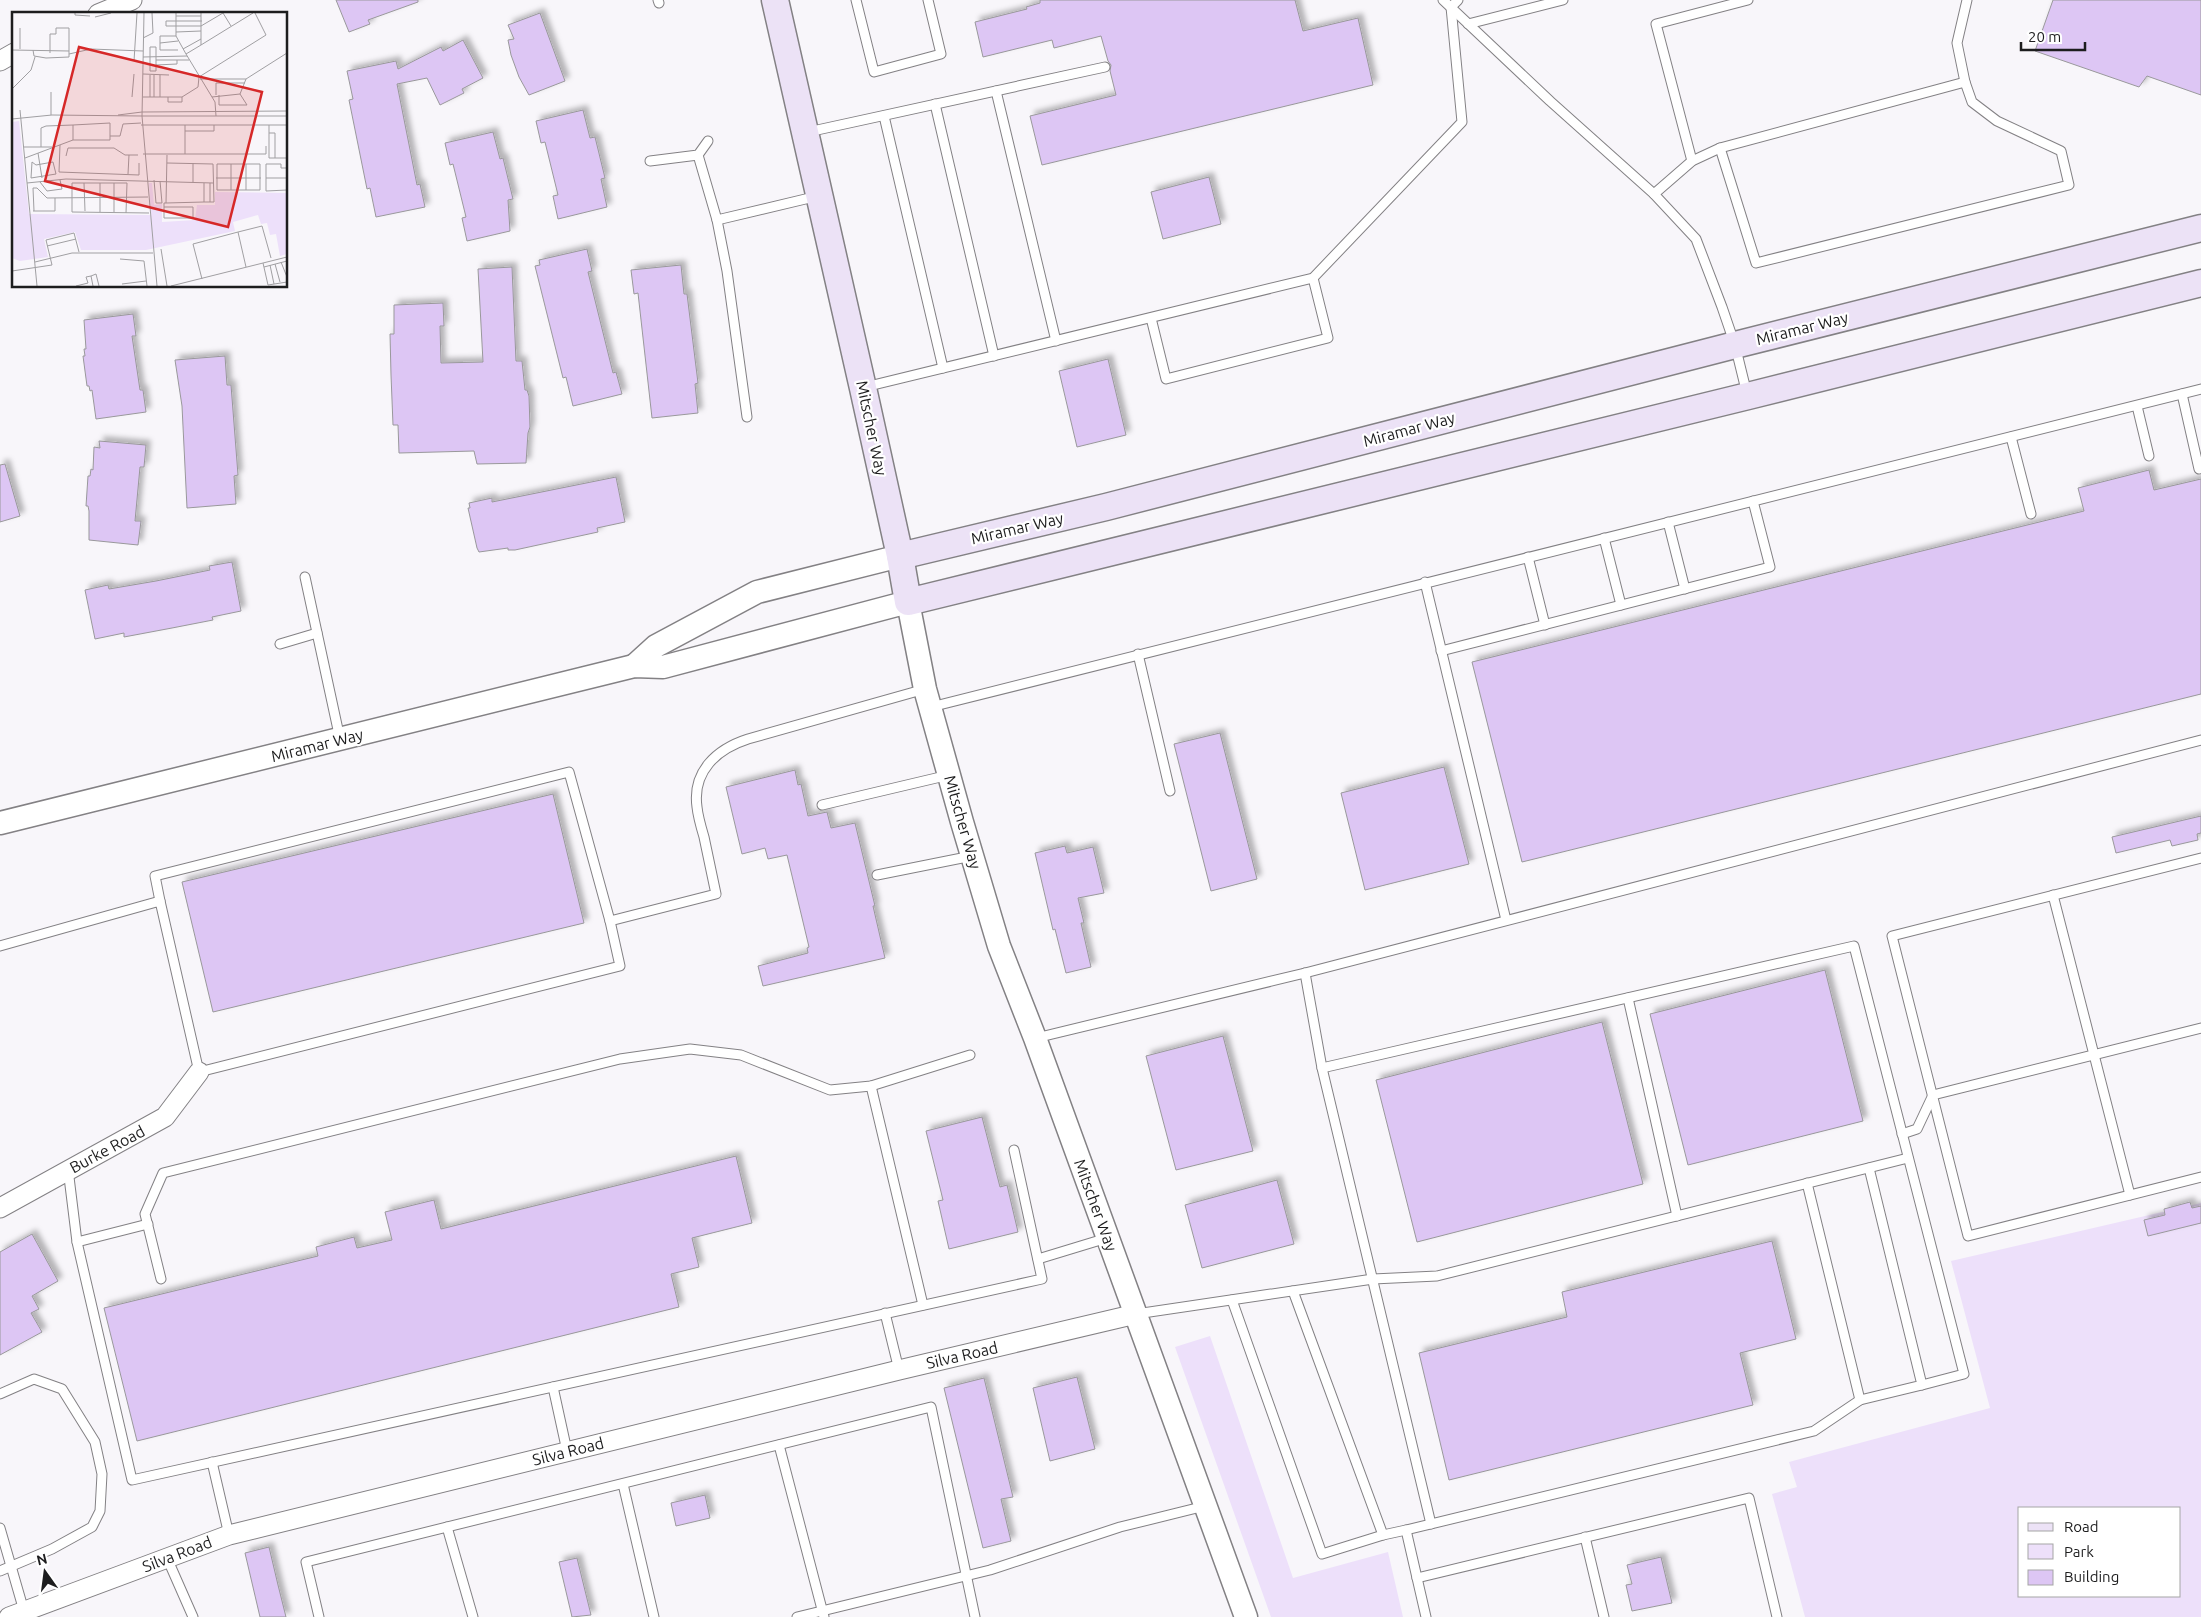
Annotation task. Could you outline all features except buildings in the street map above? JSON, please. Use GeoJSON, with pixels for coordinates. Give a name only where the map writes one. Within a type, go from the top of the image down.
{"type":"FeatureCollection","features":[{"type":"Feature","properties":{"kind":"main road","name":"Mitscher Way"},"geometry":{"type":"LineString","coordinates":[[775,0],[863,388],[900,556],[908,602]]}},
{"type":"Feature","properties":{"kind":"main road","name":"Miramar Way"},"geometry":{"type":"LineString","coordinates":[[900,556],[1106,507],[1735,345],[2201,228]]}},
{"type":"Feature","properties":{"kind":"main road","name":"Miramar Way"},"geometry":{"type":"LineString","coordinates":[[908,602],[2201,283]]}},
{"type":"Feature","properties":{"kind":"street"},"geometry":{"type":"LineString","coordinates":[[103,12],[132,0]]}},
{"type":"Feature","properties":{"kind":"street"},"geometry":{"type":"LineString","coordinates":[[0,61],[12,54]]}},
{"type":"Feature","properties":{"kind":"street","name":"Miramar Way"},"geometry":{"type":"LineString","coordinates":[[634,666],[656,646],[757,592],[900,556]]}},
{"type":"Feature","properties":{"kind":"street","name":"Miramar Way"},"geometry":{"type":"LineString","coordinates":[[0,824],[634,666],[663,668],[908,602]]}},
{"type":"Feature","properties":{"kind":"street","name":"Mitscher Way"},"geometry":{"type":"LineString","coordinates":[[908,602],[928,698],[999,946],[1035,1038],[1246,1617]]}},
{"type":"Feature","properties":{"kind":"street","name":"Burke Road"},"geometry":{"type":"LineString","coordinates":[[0,1208],[165,1117],[199,1072]]}},
{"type":"Feature","properties":{"kind":"street","name":"Silva Road"},"geometry":{"type":"LineString","coordinates":[[17,1614],[229,1535],[899,1370],[1136,1314]]}},
{"type":"Feature","properties":{"kind":"lane"},"geometry":{"type":"LineString","coordinates":[[856,0],[874,72],[941,54],[928,0]]}},
{"type":"Feature","properties":{"kind":"lane"},"geometry":{"type":"LineString","coordinates":[[1443,0],[1654,194],[1696,239],[1735,345],[1748,396]]}},
{"type":"Feature","properties":{"kind":"lane"},"geometry":{"type":"LineString","coordinates":[[1451,7],[1458,0]]}},
{"type":"Feature","properties":{"kind":"lane"},"geometry":{"type":"LineString","coordinates":[[1468,24],[1562,0]]}},
{"type":"Feature","properties":{"kind":"lane"},"geometry":{"type":"LineString","coordinates":[[1692,161],[1656,24],[1748,0]]}},
{"type":"Feature","properties":{"kind":"lane"},"geometry":{"type":"LineString","coordinates":[[1720,148],[1756,263],[2069,185],[2061,151],[1998,121],[1972,102],[1965,82],[1957,43],[1967,0]]}},
{"type":"Feature","properties":{"kind":"lane"},"geometry":{"type":"LineString","coordinates":[[863,388],[1313,278],[1462,122],[1451,7]]}},
{"type":"Feature","properties":{"kind":"lane"},"geometry":{"type":"LineString","coordinates":[[806,133],[1105,68]]}},
{"type":"Feature","properties":{"kind":"lane"},"geometry":{"type":"LineString","coordinates":[[1654,194],[1692,161],[1720,148],[1965,82]]}},
{"type":"Feature","properties":{"kind":"lane"},"geometry":{"type":"LineString","coordinates":[[996,91],[1056,341]]}},
{"type":"Feature","properties":{"kind":"lane"},"geometry":{"type":"LineString","coordinates":[[935,104],[994,356]]}},
{"type":"Feature","properties":{"kind":"lane"},"geometry":{"type":"LineString","coordinates":[[884,116],[944,368]]}},
{"type":"Feature","properties":{"kind":"lane"},"geometry":{"type":"LineString","coordinates":[[650,161],[698,155],[708,142]]}},
{"type":"Feature","properties":{"kind":"lane"},"geometry":{"type":"LineString","coordinates":[[698,155],[717,220],[739,349],[747,418]]}},
{"type":"Feature","properties":{"kind":"lane"},"geometry":{"type":"LineString","coordinates":[[717,220],[819,196]]}},
{"type":"Feature","properties":{"kind":"lane"},"geometry":{"type":"LineString","coordinates":[[1151,318],[1166,379],[1328,338],[1313,278]]}},
{"type":"Feature","properties":{"kind":"lane"},"geometry":{"type":"LineString","coordinates":[[610,921],[716,894],[696,806],[697,787],[704,770],[715,755],[730,744],[928,698],[1138,654],[2201,390]]}},
{"type":"Feature","properties":{"kind":"lane"},"geometry":{"type":"LineString","coordinates":[[2182,394],[2199,469]]}},
{"type":"Feature","properties":{"kind":"lane"},"geometry":{"type":"LineString","coordinates":[[2137,406],[2149,456]]}},
{"type":"Feature","properties":{"kind":"lane"},"geometry":{"type":"LineString","coordinates":[[2011,436],[2031,514]]}},
{"type":"Feature","properties":{"kind":"lane"},"geometry":{"type":"LineString","coordinates":[[1441,651],[1770,567],[1753,500]]}},
{"type":"Feature","properties":{"kind":"lane"},"geometry":{"type":"LineString","coordinates":[[1668,522],[1685,589]]}},
{"type":"Feature","properties":{"kind":"lane"},"geometry":{"type":"LineString","coordinates":[[1604,538],[1621,605]]}},
{"type":"Feature","properties":{"kind":"lane"},"geometry":{"type":"LineString","coordinates":[[1528,557],[1545,625]]}},
{"type":"Feature","properties":{"kind":"lane"},"geometry":{"type":"LineString","coordinates":[[305,577],[340,740]]}},
{"type":"Feature","properties":{"kind":"lane"},"geometry":{"type":"LineString","coordinates":[[1425,582],[1506,920]]}},
{"type":"Feature","properties":{"kind":"lane"},"geometry":{"type":"LineString","coordinates":[[280,644],[317,633]]}},
{"type":"Feature","properties":{"kind":"lane"},"geometry":{"type":"LineString","coordinates":[[1138,654],[1170,791]]}},
{"type":"Feature","properties":{"kind":"lane"},"geometry":{"type":"LineString","coordinates":[[1035,1038],[1304,973],[2201,740]]}},
{"type":"Feature","properties":{"kind":"lane"},"geometry":{"type":"LineString","coordinates":[[569,772],[610,921],[620,966],[199,1072],[160,901],[155,876],[569,772]]}},
{"type":"Feature","properties":{"kind":"lane"},"geometry":{"type":"LineString","coordinates":[[822,805],[949,774]]}},
{"type":"Feature","properties":{"kind":"lane"},"geometry":{"type":"LineString","coordinates":[[877,875],[972,856]]}},
{"type":"Feature","properties":{"kind":"lane"},"geometry":{"type":"LineString","coordinates":[[2201,858],[1892,936],[1968,1236],[2201,1177]]}},
{"type":"Feature","properties":{"kind":"lane"},"geometry":{"type":"LineString","coordinates":[[2054,895],[2130,1195]]}},
{"type":"Feature","properties":{"kind":"lane"},"geometry":{"type":"LineString","coordinates":[[0,946],[160,901]]}},
{"type":"Feature","properties":{"kind":"lane"},"geometry":{"type":"LineString","coordinates":[[1232,1300],[1322,1554],[1383,1534],[1814,1431],[1860,1400],[1964,1374],[1854,946],[1322,1068]]}},
{"type":"Feature","properties":{"kind":"lane"},"geometry":{"type":"LineString","coordinates":[[1304,973],[1322,1068],[1431,1524]]}},
{"type":"Feature","properties":{"kind":"lane"},"geometry":{"type":"LineString","coordinates":[[1628,998],[1677,1216]]}},
{"type":"Feature","properties":{"kind":"lane"},"geometry":{"type":"LineString","coordinates":[[1902,1134],[1917,1128],[1933,1096],[2201,1028]]}},
{"type":"Feature","properties":{"kind":"lane"},"geometry":{"type":"LineString","coordinates":[[161,1279],[145,1214],[163,1173],[620,1060],[690,1048],[741,1055],[830,1090],[871,1086],[970,1055]]}},
{"type":"Feature","properties":{"kind":"lane"},"geometry":{"type":"LineString","coordinates":[[871,1086],[923,1305]]}},
{"type":"Feature","properties":{"kind":"lane"},"geometry":{"type":"LineString","coordinates":[[68,1169],[77,1242],[132,1480],[1042,1279],[1014,1150]]}},
{"type":"Feature","properties":{"kind":"lane"},"geometry":{"type":"LineString","coordinates":[[1136,1314],[1373,1279],[1437,1276],[1908,1158]]}},
{"type":"Feature","properties":{"kind":"lane"},"geometry":{"type":"LineString","coordinates":[[1868,1168],[1922,1385]]}},
{"type":"Feature","properties":{"kind":"lane"},"geometry":{"type":"LineString","coordinates":[[1807,1183],[1860,1400]]}},
{"type":"Feature","properties":{"kind":"lane"},"geometry":{"type":"LineString","coordinates":[[0,1200],[21,1195]]}},
{"type":"Feature","properties":{"kind":"lane"},"geometry":{"type":"LineString","coordinates":[[77,1242],[148,1224]]}},
{"type":"Feature","properties":{"kind":"lane"},"geometry":{"type":"LineString","coordinates":[[1038,1259],[1108,1238]]}},
{"type":"Feature","properties":{"kind":"lane"},"geometry":{"type":"LineString","coordinates":[[1293,1290],[1383,1534]]}},
{"type":"Feature","properties":{"kind":"lane"},"geometry":{"type":"LineString","coordinates":[[885,1313],[899,1370]]}},
{"type":"Feature","properties":{"kind":"lane"},"geometry":{"type":"LineString","coordinates":[[0,1394],[34,1379],[62,1389],[95,1442],[102,1474],[100,1511],[92,1527],[12,1568],[0,1571]]}},
{"type":"Feature","properties":{"kind":"lane"},"geometry":{"type":"LineString","coordinates":[[553,1387],[567,1452]]}},
{"type":"Feature","properties":{"kind":"lane"},"geometry":{"type":"LineString","coordinates":[[319,1617],[306,1562],[931,1407],[975,1617]]}},
{"type":"Feature","properties":{"kind":"lane"},"geometry":{"type":"LineString","coordinates":[[779,1445],[823,1614]]}},
{"type":"Feature","properties":{"kind":"lane"},"geometry":{"type":"LineString","coordinates":[[212,1462],[229,1535]]}},
{"type":"Feature","properties":{"kind":"lane"},"geometry":{"type":"LineString","coordinates":[[623,1484],[654,1617]]}},
{"type":"Feature","properties":{"kind":"lane"},"geometry":{"type":"LineString","coordinates":[[1417,1578],[1750,1498],[1777,1617]]}},
{"type":"Feature","properties":{"kind":"lane"},"geometry":{"type":"LineString","coordinates":[[797,1617],[823,1614],[990,1570],[1120,1527],[1205,1506]]}},
{"type":"Feature","properties":{"kind":"lane"},"geometry":{"type":"LineString","coordinates":[[447,1527],[473,1617]]}},
{"type":"Feature","properties":{"kind":"lane"},"geometry":{"type":"LineString","coordinates":[[0,1528],[12,1568],[17,1614]]}},
{"type":"Feature","properties":{"kind":"lane"},"geometry":{"type":"LineString","coordinates":[[1406,1530],[1426,1617]]}},
{"type":"Feature","properties":{"kind":"lane"},"geometry":{"type":"LineString","coordinates":[[1585,1538],[1604,1617]]}},
{"type":"Feature","properties":{"kind":"lane"},"geometry":{"type":"LineString","coordinates":[[167,1558],[193,1617]]}},
{"type":"Feature","properties":{"kind":"green space"},"geometry":{"type":"Polygon","coordinates":[[[2201,1203],[2201,1617],[1805,1617],[1772,1494],[1797,1487],[1789,1462],[1990,1408],[1951,1261],[2201,1203]]]}},
{"type":"Feature","properties":{"kind":"green space"},"geometry":{"type":"Polygon","coordinates":[[[1210,1336],[1293,1578],[1388,1552],[1403,1617],[1271,1617],[1175,1347],[1210,1336]]]}}]}
